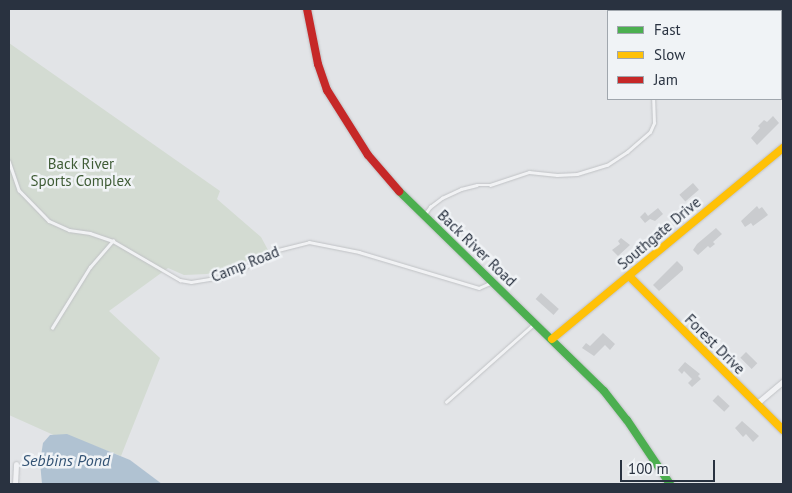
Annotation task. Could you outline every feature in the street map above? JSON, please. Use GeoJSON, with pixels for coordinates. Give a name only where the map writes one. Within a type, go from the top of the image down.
{"type":"FeatureCollection","features":[{"type":"Feature","properties":{"kind":"street","name":"Back River Road"},"geometry":{"type":"LineString","coordinates":[[307,9],[318,64],[332,100],[368,155],[399,191],[552,339],[614,402],[670,484]]}},
{"type":"Feature","properties":{"kind":"street","name":"Southgate Drive"},"geometry":{"type":"LineString","coordinates":[[552,339],[783,148]]}},
{"type":"Feature","properties":{"kind":"street","name":"Forest Drive"},"geometry":{"type":"LineString","coordinates":[[630,276],[783,430]]}},
{"type":"Feature","properties":{"kind":"street"},"geometry":{"type":"LineString","coordinates":[[756,404],[783,381]]}},
{"type":"Feature","properties":{"kind":"street"},"geometry":{"type":"LineString","coordinates":[[15,484],[16,464]]}},
{"type":"Feature","properties":{"kind":"lane"},"geometry":{"type":"LineString","coordinates":[[424,216],[430,207],[442,198],[461,189],[477,185],[490,185],[529,172],[557,175],[577,174],[607,165],[627,152],[650,132],[654,123],[653,100]]}},
{"type":"Feature","properties":{"kind":"lane","name":"Camp Road"},"geometry":{"type":"LineString","coordinates":[[9,161],[10,170],[19,190],[49,220],[69,230],[90,233],[113,241],[174,277],[190,282],[217,278],[239,270],[274,251],[309,242],[359,252],[479,288],[492,282]]}},
{"type":"Feature","properties":{"kind":"lane"},"geometry":{"type":"LineString","coordinates":[[52,328],[90,267],[113,241]]}},
{"type":"Feature","properties":{"kind":"lane"},"geometry":{"type":"LineString","coordinates":[[446,402],[535,323]]}},
{"type":"Feature","properties":{"kind":"green space","name":"Back River Sports Complex"},"geometry":{"type":"Polygon","coordinates":[[[9,43],[220,191],[217,199],[261,237],[268,250],[239,265],[207,274],[184,275],[168,268],[109,311],[160,358],[121,456],[92,445],[67,441],[9,415],[9,43]]]}},
{"type":"Feature","properties":{"kind":"water","name":"Sebbins Pond"},"geometry":{"type":"Polygon","coordinates":[[[67,434],[130,460],[162,484],[42,484],[40,462],[43,443],[50,435],[67,434]]]}},
{"type":"Feature","properties":{"kind":"building"},"geometry":{"type":"Polygon","coordinates":[[[773,116],[779,123],[757,145],[751,138],[764,120],[767,122],[773,116]]]}},
{"type":"Feature","properties":{"kind":"building"},"geometry":{"type":"Polygon","coordinates":[[[693,183],[699,190],[685,202],[679,195],[693,183]]]}},
{"type":"Feature","properties":{"kind":"building"},"geometry":{"type":"Polygon","coordinates":[[[757,206],[759,209],[762,207],[768,215],[753,226],[751,223],[745,227],[741,221],[757,206]]]}},
{"type":"Feature","properties":{"kind":"building"},"geometry":{"type":"Polygon","coordinates":[[[658,208],[663,214],[655,221],[650,219],[645,223],[640,217],[645,212],[648,216],[658,208]]]}},
{"type":"Feature","properties":{"kind":"building"},"geometry":{"type":"Polygon","coordinates":[[[716,228],[722,234],[713,242],[715,244],[710,248],[708,246],[698,255],[693,250],[697,244],[716,228]]]}},
{"type":"Feature","properties":{"kind":"building"},"geometry":{"type":"Polygon","coordinates":[[[621,238],[630,245],[618,256],[612,250],[620,244],[618,241],[621,238]]]}},
{"type":"Feature","properties":{"kind":"building"},"geometry":{"type":"Polygon","coordinates":[[[677,261],[683,267],[683,270],[659,291],[653,285],[677,261]]]}},
{"type":"Feature","properties":{"kind":"building"},"geometry":{"type":"Polygon","coordinates":[[[541,293],[559,309],[553,315],[536,299],[541,293]]]}},
{"type":"Feature","properties":{"kind":"building"},"geometry":{"type":"Polygon","coordinates":[[[603,333],[615,344],[610,350],[605,345],[594,356],[582,348],[586,343],[590,346],[603,333]]]}},
{"type":"Feature","properties":{"kind":"building"},"geometry":{"type":"Polygon","coordinates":[[[746,352],[757,363],[752,369],[740,358],[746,352]]]}},
{"type":"Feature","properties":{"kind":"building"},"geometry":{"type":"Polygon","coordinates":[[[685,362],[700,374],[698,376],[701,379],[692,387],[688,383],[692,379],[684,371],[682,374],[678,370],[685,362]]]}},
{"type":"Feature","properties":{"kind":"building"},"geometry":{"type":"Polygon","coordinates":[[[718,395],[730,406],[724,412],[713,401],[718,395]]]}},
{"type":"Feature","properties":{"kind":"building"},"geometry":{"type":"Polygon","coordinates":[[[742,421],[759,436],[753,442],[746,434],[743,437],[735,428],[742,421]]]}},
{"type":"Feature","properties":{"kind":"traffic: fast"},"geometry":{"type":"LineString","coordinates":[[399,191],[604,391],[627,420],[670,484]]}},
{"type":"Feature","properties":{"kind":"traffic: slow"},"geometry":{"type":"LineString","coordinates":[[552,339],[783,148]]}},
{"type":"Feature","properties":{"kind":"traffic: slow"},"geometry":{"type":"LineString","coordinates":[[629,276],[783,430]]}},
{"type":"Feature","properties":{"kind":"traffic: jam"},"geometry":{"type":"LineString","coordinates":[[307,9],[318,64],[327,90],[368,155],[399,191]]}}]}
